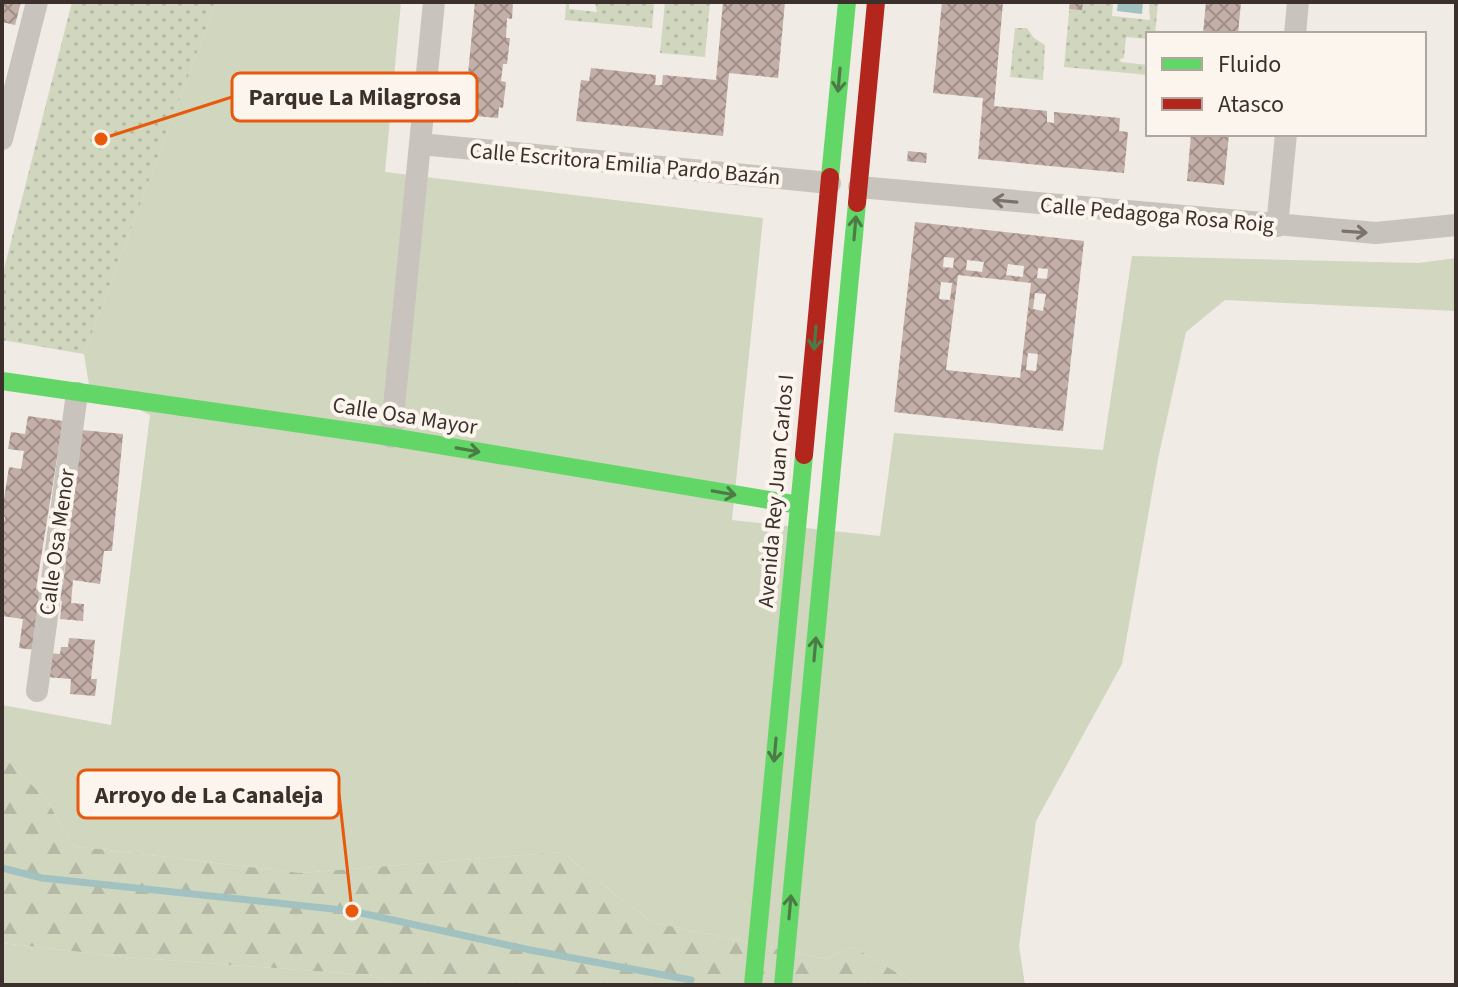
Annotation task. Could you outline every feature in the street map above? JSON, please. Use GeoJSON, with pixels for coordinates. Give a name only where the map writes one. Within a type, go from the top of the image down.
{"type":"FeatureCollection","features":[{"type":"Feature","properties":{"kind":"main road","name":"Avenida Rey Juan Carlos I"},"geometry":{"type":"LineString","coordinates":[[753,985],[847,2]]}},
{"type":"Feature","properties":{"kind":"main road"},"geometry":{"type":"LineString","coordinates":[[783,985],[876,2]]}},
{"type":"Feature","properties":{"kind":"main road","name":"Calle Osa Mayor"},"geometry":{"type":"LineString","coordinates":[[2,381],[391,437],[799,505]]}},
{"type":"Feature","properties":{"kind":"street"},"geometry":{"type":"LineString","coordinates":[[2,139],[37,2]]}},
{"type":"Feature","properties":{"kind":"street"},"geometry":{"type":"LineString","coordinates":[[391,437],[434,2]]}},
{"type":"Feature","properties":{"kind":"street"},"geometry":{"type":"LineString","coordinates":[[1295,32],[1298,2]]}},
{"type":"Feature","properties":{"kind":"street"},"geometry":{"type":"LineString","coordinates":[[1277,226],[1286,136]]}},
{"type":"Feature","properties":{"kind":"street","name":"Calle Escritora Emilia Pardo Bazán"},"geometry":{"type":"LineString","coordinates":[[420,144],[830,183]]}},
{"type":"Feature","properties":{"kind":"street","name":"Calle Pedagoga Rosa Roig"},"geometry":{"type":"LineString","coordinates":[[859,187],[1376,233],[1456,225]]}},
{"type":"Feature","properties":{"kind":"street","name":"Calle Osa Menor"},"geometry":{"type":"LineString","coordinates":[[37,691],[77,393]]}},
{"type":"Feature","properties":{"kind":"green space"},"geometry":{"type":"Polygon","coordinates":[[[72,2],[216,2],[84,354],[2,340],[2,277],[72,2]]]}},
{"type":"Feature","properties":{"kind":"green space"},"geometry":{"type":"Polygon","coordinates":[[[216,2],[401,2],[385,172],[763,218],[732,520],[880,536],[894,433],[1103,450],[1132,256],[1418,263],[1456,258],[1456,311],[1225,300],[1186,332],[1158,459],[1122,664],[1036,821],[1019,946],[1025,985],[918,985],[853,947],[825,959],[651,922],[561,852],[301,873],[74,846],[46,799],[2,755],[2,705],[111,725],[150,415],[89,385],[84,354],[216,2]]]}},
{"type":"Feature","properties":{"kind":"green space"},"geometry":{"type":"Polygon","coordinates":[[[566,2],[569,2],[569,9],[597,12],[595,2],[654,2],[652,28],[565,20],[566,2]]]}},
{"type":"Feature","properties":{"kind":"green space"},"geometry":{"type":"Polygon","coordinates":[[[665,2],[710,2],[705,57],[660,53],[665,2]]]}},
{"type":"Feature","properties":{"kind":"green space"},"geometry":{"type":"Polygon","coordinates":[[[1070,2],[1113,2],[1112,16],[1150,20],[1149,2],[1158,2],[1155,32],[1146,32],[1146,39],[1126,37],[1124,58],[1120,59],[1121,62],[1146,65],[1146,75],[1064,67],[1070,2]]]}},
{"type":"Feature","properties":{"kind":"green space"},"geometry":{"type":"Polygon","coordinates":[[[1015,28],[1027,28],[1034,38],[1045,45],[1043,80],[1010,77],[1015,28]]]}},
{"type":"Feature","properties":{"kind":"green space"},"geometry":{"type":"Polygon","coordinates":[[[2,755],[46,799],[74,846],[301,873],[561,852],[651,922],[825,959],[853,947],[918,985],[400,985],[369,975],[125,957],[2,943],[2,755]]]}},
{"type":"Feature","properties":{"kind":"green space"},"geometry":{"type":"Polygon","coordinates":[[[2,943],[125,957],[369,975],[400,985],[2,985],[2,943]]]}},
{"type":"Feature","properties":{"kind":"water"},"geometry":{"type":"Polygon","coordinates":[[[1118,2],[1143,2],[1142,14],[1117,11],[1118,2]]]}},
{"type":"Feature","properties":{"kind":"building"},"geometry":{"type":"Polygon","coordinates":[[[2,2],[21,2],[15,25],[2,22],[2,2]]]}},
{"type":"Feature","properties":{"kind":"building"},"geometry":{"type":"Polygon","coordinates":[[[475,2],[513,2],[512,19],[507,18],[506,38],[510,38],[501,81],[506,82],[503,108],[499,107],[498,118],[464,115],[475,2]]]}},
{"type":"Feature","properties":{"kind":"building"},"geometry":{"type":"Polygon","coordinates":[[[723,2],[785,2],[778,78],[729,73],[723,136],[576,121],[581,80],[589,81],[591,68],[656,75],[655,85],[662,85],[663,75],[716,80],[723,2]]]}},
{"type":"Feature","properties":{"kind":"building"},"geometry":{"type":"Polygon","coordinates":[[[942,2],[1003,2],[994,106],[1047,111],[1047,122],[1054,123],[1054,112],[1120,118],[1119,131],[1128,132],[1124,173],[978,159],[983,98],[933,93],[942,2]]]}},
{"type":"Feature","properties":{"kind":"building"},"geometry":{"type":"Polygon","coordinates":[[[1070,2],[1083,2],[1082,10],[1069,9],[1070,2]]]}},
{"type":"Feature","properties":{"kind":"building"},"geometry":{"type":"Polygon","coordinates":[[[1206,2],[1241,2],[1238,32],[1203,32],[1206,2]]]}},
{"type":"Feature","properties":{"kind":"building"},"geometry":{"type":"Polygon","coordinates":[[[1191,136],[1229,136],[1224,185],[1187,181],[1191,136]]]}},
{"type":"Feature","properties":{"kind":"building"},"geometry":{"type":"Polygon","coordinates":[[[908,151],[927,153],[926,163],[907,161],[908,151]]]}},
{"type":"Feature","properties":{"kind":"building"},"geometry":{"type":"Polygon","coordinates":[[[915,222],[1084,241],[1063,431],[894,412],[915,222]],[[944,257],[943,267],[953,268],[954,258],[944,257]],[[967,260],[966,270],[982,272],[984,262],[967,260]],[[1008,264],[1006,275],[1023,277],[1024,266],[1008,264]],[[1038,268],[1037,278],[1047,279],[1048,269],[1038,268]],[[958,275],[946,370],[1020,378],[1031,283],[958,275]],[[941,282],[939,299],[950,300],[952,283],[941,282]],[[1035,293],[1033,309],[1043,311],[1046,294],[1035,293]],[[1028,353],[1026,370],[1036,371],[1038,354],[1028,353]]]}},
{"type":"Feature","properties":{"kind":"building"},"geometry":{"type":"Polygon","coordinates":[[[28,416],[63,421],[36,589],[44,589],[35,650],[19,648],[23,619],[2,616],[5,517],[2,517],[2,512],[9,467],[21,469],[24,451],[8,449],[11,432],[25,434],[28,416]]]}},
{"type":"Feature","properties":{"kind":"building"},"geometry":{"type":"Polygon","coordinates":[[[82,430],[123,434],[112,551],[104,551],[100,584],[73,580],[71,603],[84,604],[83,621],[60,619],[62,601],[58,600],[59,583],[63,584],[82,430]]]}},
{"type":"Feature","properties":{"kind":"building"},"geometry":{"type":"Polygon","coordinates":[[[69,638],[95,640],[91,679],[97,679],[95,696],[70,694],[71,679],[46,677],[48,653],[60,654],[61,647],[68,647],[69,638]]]}},
{"type":"Feature","properties":{"kind":"waterway"},"geometry":{"type":"LineString","coordinates":[[2,868],[42,878],[352,911],[530,950],[691,980]]}},
{"type":"Feature","properties":{"kind":"traffic: fast"},"geometry":{"type":"LineString","coordinates":[[830,177],[847,2]]}},
{"type":"Feature","properties":{"kind":"traffic: fast"},"geometry":{"type":"LineString","coordinates":[[783,985],[857,203]]}},
{"type":"Feature","properties":{"kind":"traffic: fast"},"geometry":{"type":"LineString","coordinates":[[2,381],[391,437],[799,505]]}},
{"type":"Feature","properties":{"kind":"traffic: fast"},"geometry":{"type":"LineString","coordinates":[[753,985],[804,455]]}},
{"type":"Feature","properties":{"kind":"traffic: jam"},"geometry":{"type":"LineString","coordinates":[[857,203],[876,2]]}},
{"type":"Feature","properties":{"kind":"traffic: jam"},"geometry":{"type":"LineString","coordinates":[[804,455],[830,177]]}},
{"type":"Feature","properties":{"kind":"place","name":"Parque La Milagrosa"},"geometry":{"type":"Point","coordinates":[101,139]}},
{"type":"Feature","properties":{"kind":"place","name":"Arroyo de La Canaleja"},"geometry":{"type":"Point","coordinates":[352,911]}}]}
